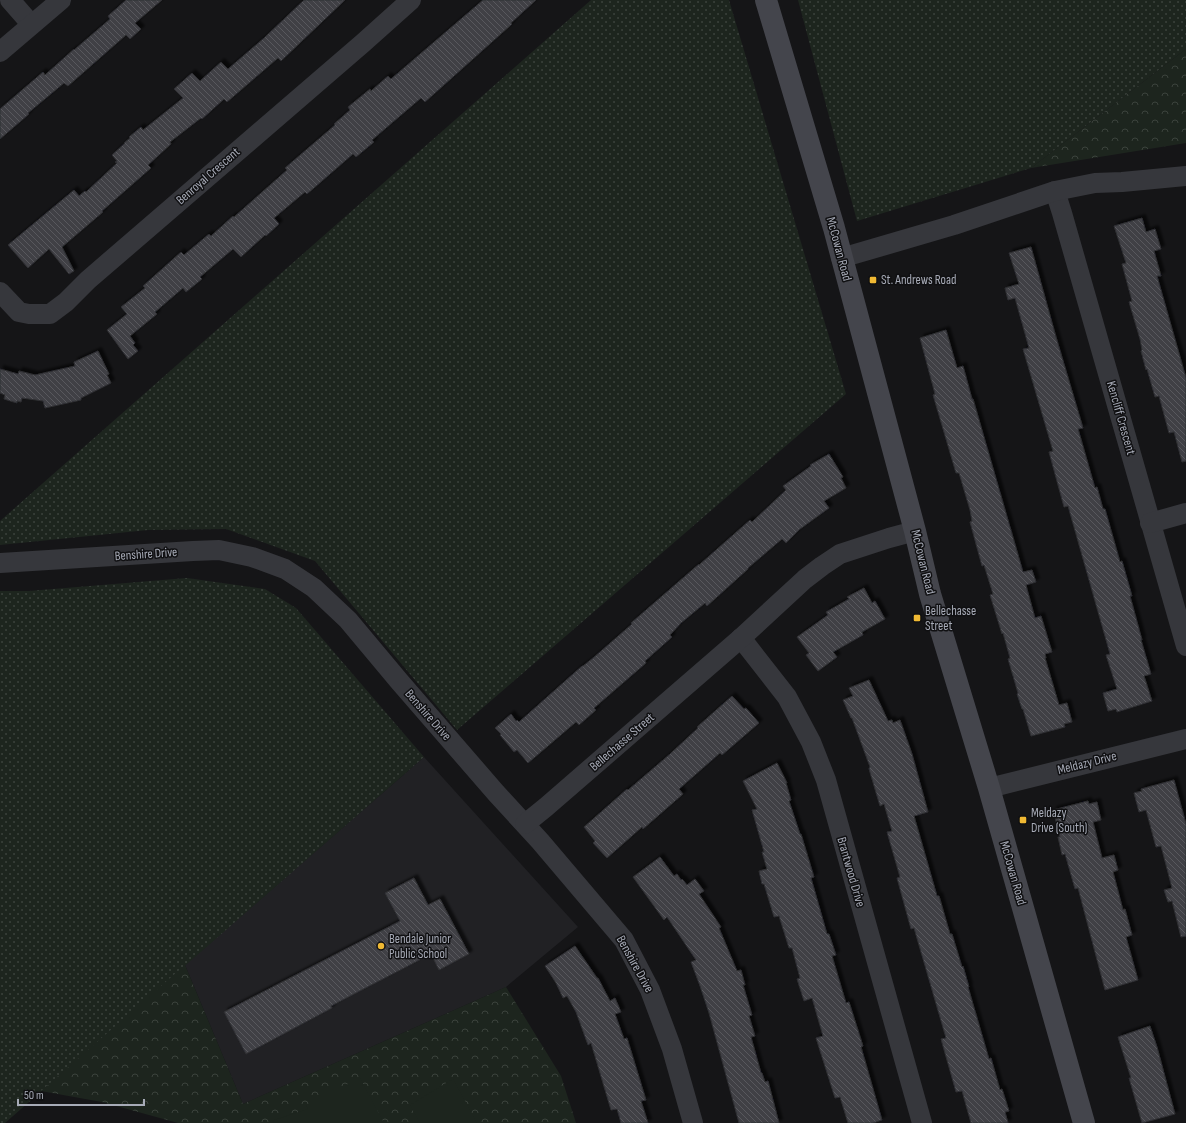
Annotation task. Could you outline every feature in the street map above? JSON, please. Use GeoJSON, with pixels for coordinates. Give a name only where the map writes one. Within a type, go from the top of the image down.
{"type":"FeatureCollection","features":[{"type":"Feature","properties":{"kind":"main road","name":"McCowan Road"},"geometry":{"type":"LineString","coordinates":[[766,0],[834,228],[915,531],[930,594],[989,788],[1084,1123]]}},
{"type":"Feature","properties":{"kind":"street"},"geometry":{"type":"LineString","coordinates":[[10,0],[31,24]]}},
{"type":"Feature","properties":{"kind":"street"},"geometry":{"type":"LineString","coordinates":[[0,52],[61,0]]}},
{"type":"Feature","properties":{"kind":"street","name":"Benroyal Crescent"},"geometry":{"type":"LineString","coordinates":[[0,292],[19,312],[29,314],[50,314],[66,302],[88,280],[400,3]]}},
{"type":"Feature","properties":{"kind":"street"},"geometry":{"type":"LineString","coordinates":[[841,258],[954,225],[1055,191],[1096,183],[1186,176]]}},
{"type":"Feature","properties":{"kind":"street","name":"Kencliff Crescent"},"geometry":{"type":"LineString","coordinates":[[1055,191],[1186,646]]}},
{"type":"Feature","properties":{"kind":"street"},"geometry":{"type":"LineString","coordinates":[[1150,522],[1186,513]]}},
{"type":"Feature","properties":{"kind":"street","name":"Bellechasse Street"},"geometry":{"type":"LineString","coordinates":[[525,824],[741,638],[805,579],[840,554],[915,531]]}},
{"type":"Feature","properties":{"kind":"street","name":"Benshire Drive"},"geometry":{"type":"LineString","coordinates":[[0,564],[219,550],[252,557],[285,569],[314,588],[348,620],[496,794],[525,824],[624,940],[650,990],[672,1049],[693,1123]]}},
{"type":"Feature","properties":{"kind":"street","name":"Brantwood Drive"},"geometry":{"type":"LineString","coordinates":[[741,638],[787,696],[811,742],[826,780],[922,1123]]}},
{"type":"Feature","properties":{"kind":"street","name":"Meldazy Drive"},"geometry":{"type":"LineString","coordinates":[[989,788],[1186,739]]}},
{"type":"Feature","properties":{"kind":"shaded area","name":"Bendale Junior Public School"},"geometry":{"type":"Polygon","coordinates":[[[424,757],[578,927],[506,987],[243,1104],[185,965],[424,757]]]}},
{"type":"Feature","properties":{"kind":"green space"},"geometry":{"type":"Polygon","coordinates":[[[591,0],[729,0],[846,394],[457,730],[315,561],[226,529],[148,530],[0,545],[0,521],[591,0]]]}},
{"type":"Feature","properties":{"kind":"green space"},"geometry":{"type":"Polygon","coordinates":[[[798,0],[1186,0],[1186,49],[1031,168],[857,221],[798,0]]]}},
{"type":"Feature","properties":{"kind":"green space"},"geometry":{"type":"Polygon","coordinates":[[[1186,49],[1186,143],[1031,168],[1186,49]]]}},
{"type":"Feature","properties":{"kind":"green space"},"geometry":{"type":"Polygon","coordinates":[[[187,578],[265,589],[296,608],[424,757],[5,1123],[0,1123],[0,591],[29,591],[187,578]]]}},
{"type":"Feature","properties":{"kind":"green space"},"geometry":{"type":"Polygon","coordinates":[[[185,965],[243,1104],[506,987],[561,1076],[576,1123],[178,1123],[102,1102],[41,1091],[185,965]]]}},
{"type":"Feature","properties":{"kind":"green space"},"geometry":{"type":"Polygon","coordinates":[[[360,1078],[384,1123],[273,1123],[274,1120],[308,1109],[306,1105],[360,1078]]]}},
{"type":"Feature","properties":{"kind":"green space"},"geometry":{"type":"Polygon","coordinates":[[[453,1079],[477,1123],[420,1123],[410,1105],[453,1079]]]}},
{"type":"Feature","properties":{"kind":"building"},"geometry":{"type":"Polygon","coordinates":[[[126,0],[162,0],[135,23],[141,29],[130,39],[126,35],[68,86],[64,83],[0,139],[0,109],[43,72],[45,75],[110,19],[108,16],[126,0]]]}},
{"type":"Feature","properties":{"kind":"building"},"geometry":{"type":"Polygon","coordinates":[[[304,0],[345,0],[281,61],[278,58],[227,102],[224,99],[202,119],[201,118],[170,142],[171,144],[148,165],[151,168],[62,247],[74,271],[69,274],[49,249],[28,268],[8,245],[74,190],[79,196],[85,191],[86,192],[117,163],[112,155],[130,138],[129,137],[141,127],[143,130],[183,98],[174,89],[192,73],[200,81],[221,62],[228,69],[264,38],[304,0]]]}},
{"type":"Feature","properties":{"kind":"building"},"geometry":{"type":"Polygon","coordinates":[[[483,0],[536,0],[511,23],[512,24],[425,102],[421,98],[372,140],[374,142],[356,157],[353,154],[307,194],[305,192],[274,218],[279,224],[241,257],[233,249],[200,277],[202,279],[186,292],[183,288],[155,312],[157,314],[130,336],[135,343],[133,345],[138,351],[128,359],[107,330],[127,314],[121,307],[145,288],[143,286],[181,252],[184,255],[209,234],[211,236],[233,216],[234,217],[287,170],[285,168],[335,125],[334,124],[350,110],[348,107],[370,89],[371,91],[388,76],[391,79],[483,0]]]}},
{"type":"Feature","properties":{"kind":"building"},"geometry":{"type":"Polygon","coordinates":[[[1142,218],[1146,232],[1155,229],[1161,249],[1154,251],[1161,276],[1157,276],[1186,378],[1186,461],[1182,462],[1174,432],[1169,433],[1159,396],[1155,397],[1147,369],[1146,370],[1141,351],[1140,339],[1129,302],[1132,301],[1122,264],[1126,263],[1114,226],[1142,218]]]}},
{"type":"Feature","properties":{"kind":"building"},"geometry":{"type":"Polygon","coordinates":[[[1031,247],[1083,428],[1078,429],[1095,488],[1097,487],[1103,509],[1105,509],[1120,562],[1122,561],[1132,596],[1130,596],[1141,640],[1151,674],[1144,676],[1152,701],[1117,712],[1116,709],[1108,711],[1103,693],[1117,689],[1106,655],[1110,654],[1068,506],[1064,507],[1049,452],[1053,451],[1023,349],[1029,348],[1015,298],[1008,300],[1005,288],[1019,284],[1009,253],[1031,247]]]}},
{"type":"Feature","properties":{"kind":"building"},"geometry":{"type":"Polygon","coordinates":[[[946,330],[957,368],[963,366],[1023,572],[1032,570],[1036,582],[1026,585],[1027,589],[1035,618],[1041,616],[1052,652],[1045,654],[1045,658],[1059,705],[1067,703],[1072,722],[1064,724],[1065,727],[1031,736],[1017,694],[1018,693],[1008,659],[1010,658],[1003,633],[1002,634],[990,595],[993,594],[984,565],[982,566],[970,522],[972,521],[970,510],[959,473],[956,473],[933,395],[935,394],[920,338],[946,330]]]}},
{"type":"Feature","properties":{"kind":"building"},"geometry":{"type":"Polygon","coordinates":[[[98,351],[109,374],[107,375],[111,383],[81,398],[81,400],[45,408],[43,401],[22,398],[21,402],[17,401],[17,403],[4,399],[5,395],[0,393],[0,369],[18,374],[19,371],[35,375],[75,366],[74,362],[98,351]]]}},
{"type":"Feature","properties":{"kind":"building"},"geometry":{"type":"Polygon","coordinates":[[[829,454],[843,477],[841,478],[846,488],[824,501],[829,508],[800,529],[786,543],[782,539],[707,606],[705,603],[681,623],[670,635],[672,637],[645,661],[646,663],[594,708],[596,710],[579,725],[576,722],[528,763],[517,750],[514,752],[495,728],[511,714],[516,721],[517,720],[519,722],[750,520],[752,522],[786,490],[783,486],[811,466],[810,465],[829,454]]]}},
{"type":"Feature","properties":{"kind":"building"},"geometry":{"type":"Polygon","coordinates":[[[864,588],[872,603],[875,601],[885,619],[862,632],[863,635],[833,652],[837,657],[818,671],[806,655],[809,653],[797,637],[828,615],[826,612],[849,599],[847,597],[864,588]]]}},
{"type":"Feature","properties":{"kind":"building"},"geometry":{"type":"Polygon","coordinates":[[[869,680],[888,721],[892,720],[893,723],[900,720],[912,754],[928,812],[914,816],[937,896],[939,896],[950,934],[952,934],[962,967],[963,966],[989,1059],[991,1058],[1000,1090],[1002,1089],[1009,1111],[1005,1112],[1008,1123],[971,1123],[962,1091],[956,1092],[941,1039],[946,1038],[914,928],[911,929],[897,878],[900,877],[887,832],[892,831],[884,804],[880,806],[869,769],[870,767],[852,718],[843,700],[853,696],[849,688],[869,680]]]}},
{"type":"Feature","properties":{"kind":"building"},"geometry":{"type":"Polygon","coordinates":[[[732,696],[744,709],[746,708],[759,723],[722,755],[720,753],[679,789],[683,794],[607,858],[593,843],[595,841],[584,827],[670,754],[698,728],[697,727],[732,696]]]}},
{"type":"Feature","properties":{"kind":"building"},"geometry":{"type":"Polygon","coordinates":[[[777,763],[787,783],[791,800],[789,801],[814,877],[811,878],[827,934],[829,934],[836,955],[832,956],[846,1003],[849,1002],[863,1046],[861,1047],[882,1120],[873,1123],[848,1123],[840,1097],[835,1098],[816,1038],[823,1036],[812,998],[804,1001],[797,979],[800,978],[792,948],[789,948],[779,916],[774,917],[764,884],[762,884],[759,871],[767,869],[762,852],[764,852],[752,810],[757,809],[743,781],[777,763]]]}},
{"type":"Feature","properties":{"kind":"building"},"geometry":{"type":"Polygon","coordinates":[[[1174,780],[1186,824],[1186,936],[1181,937],[1172,901],[1168,902],[1164,890],[1172,888],[1161,846],[1156,847],[1146,810],[1139,812],[1134,793],[1142,791],[1141,789],[1174,780]]]}},
{"type":"Feature","properties":{"kind":"building"},"geometry":{"type":"Polygon","coordinates":[[[1088,801],[1089,804],[1097,802],[1101,820],[1093,822],[1102,858],[1114,855],[1118,870],[1113,872],[1123,910],[1125,909],[1132,935],[1126,937],[1138,980],[1105,990],[1078,888],[1075,889],[1065,854],[1062,855],[1058,837],[1060,837],[1053,810],[1088,801]]]}},
{"type":"Feature","properties":{"kind":"building"},"geometry":{"type":"Polygon","coordinates":[[[660,857],[674,876],[677,874],[687,885],[695,879],[704,891],[699,894],[721,927],[719,928],[737,971],[741,970],[745,985],[743,985],[752,1015],[749,1016],[755,1036],[751,1037],[761,1073],[765,1082],[768,1081],[779,1123],[739,1123],[709,1013],[691,962],[696,960],[667,917],[664,920],[633,877],[660,857]]]}},
{"type":"Feature","properties":{"kind":"building"},"geometry":{"type":"Polygon","coordinates":[[[414,878],[428,905],[440,899],[469,954],[439,970],[431,954],[331,1006],[332,1008],[246,1054],[224,1012],[400,921],[385,893],[414,878]]]}},
{"type":"Feature","properties":{"kind":"building"},"geometry":{"type":"Polygon","coordinates":[[[575,946],[598,978],[610,1001],[615,998],[621,1012],[615,1014],[624,1039],[627,1038],[646,1100],[641,1101],[648,1123],[621,1123],[617,1109],[611,1110],[591,1043],[588,1045],[576,1012],[567,996],[563,998],[556,983],[545,966],[575,946]]]}},
{"type":"Feature","properties":{"kind":"building"},"geometry":{"type":"Polygon","coordinates":[[[1150,1026],[1175,1114],[1142,1123],[1129,1078],[1131,1078],[1118,1037],[1150,1026]]]}},
{"type":"Feature","properties":{"kind":"place","name":"St. Andrews Road"},"geometry":{"type":"Point","coordinates":[873,280]}},
{"type":"Feature","properties":{"kind":"place","name":"Bellechasse Street"},"geometry":{"type":"Point","coordinates":[917,618]}},
{"type":"Feature","properties":{"kind":"place","name":"Meldazy Drive (South)"},"geometry":{"type":"Point","coordinates":[1023,820]}},
{"type":"Feature","properties":{"kind":"place","name":"Bendale Junior Public School"},"geometry":{"type":"Point","coordinates":[381,946]}}]}
